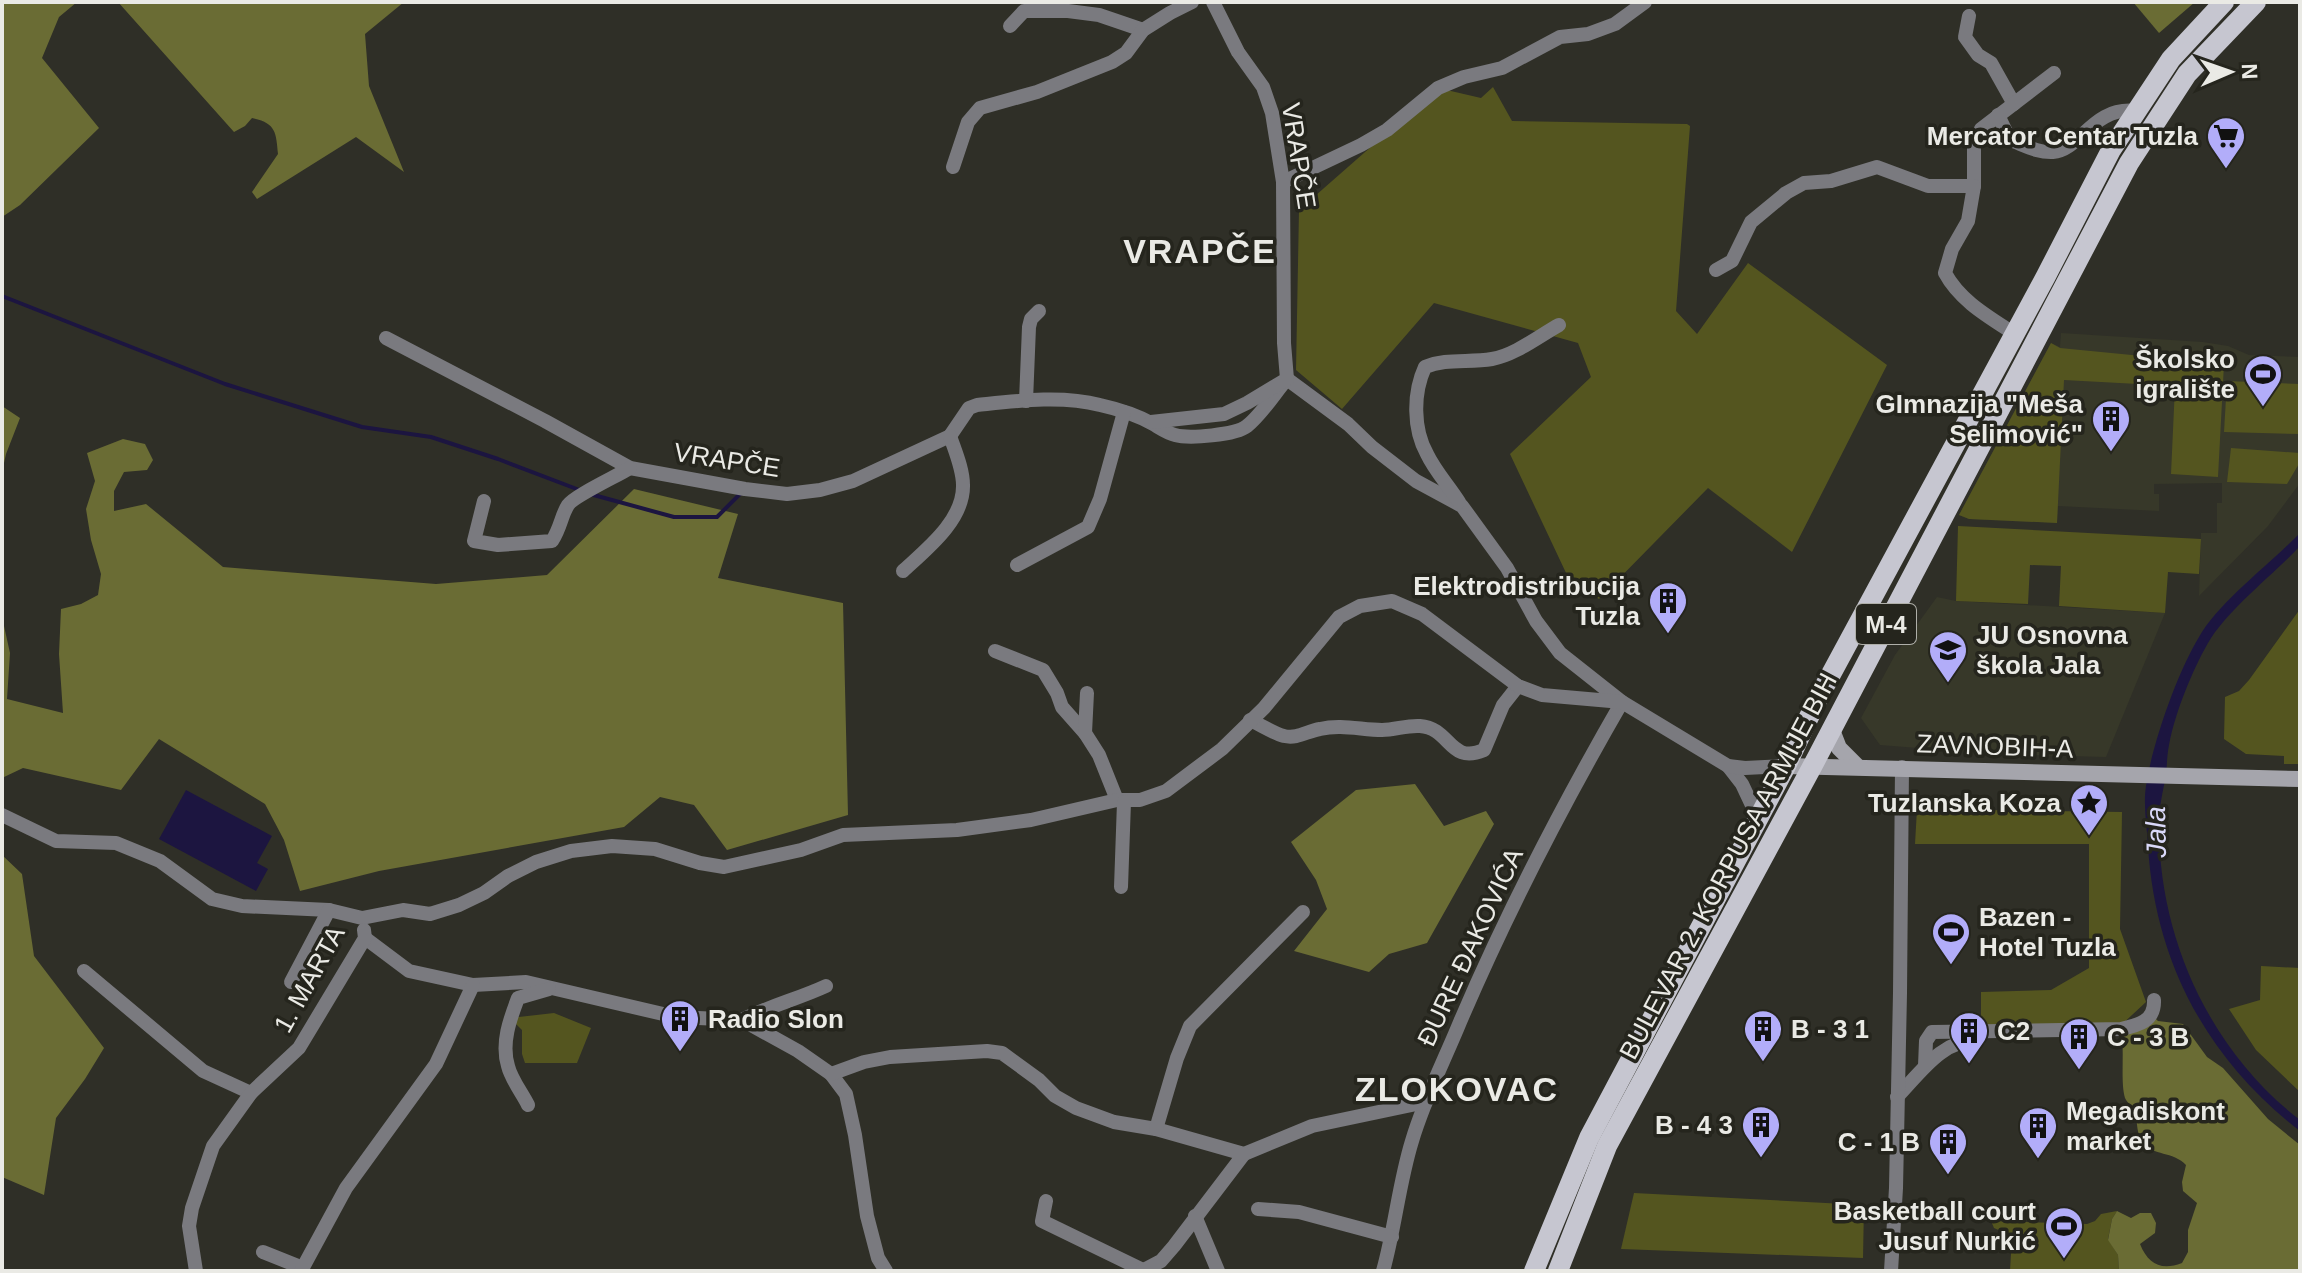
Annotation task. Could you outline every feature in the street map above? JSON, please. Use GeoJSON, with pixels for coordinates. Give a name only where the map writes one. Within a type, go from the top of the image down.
{"type":"FeatureCollection","features":[{"type":"Feature","properties":{"kind":"main road","name":"BULEVAR 2. KORPUSA ARMIJE BIH"},"geometry":{"type":"LineString","coordinates":[[1534,1271],[1589,1138],[1786,766],[1816,702],[2111,150],[2171,59],[2224,2]]}},
{"type":"Feature","properties":{"kind":"main road","name":"BULEVAR 2. KORPUSA ARMIJE BIH"},"geometry":{"type":"LineString","coordinates":[[1558,1271],[1607,1146],[1832,730],[2129,163],[2187,74],[2256,2]]}},
{"type":"Feature","properties":{"kind":"street"},"geometry":{"type":"LineString","coordinates":[[953,167],[968,122],[980,108],[1037,92],[1112,62],[1126,53],[1143,30],[1192,2]]}},
{"type":"Feature","properties":{"kind":"street","name":"VRAPČE"},"geometry":{"type":"LineString","coordinates":[[386,338],[630,468],[787,494],[820,490],[853,481],[950,436],[969,408],[977,405],[1077,401],[1124,412],[1173,435],[1185,437],[1232,433],[1246,427],[1287,379],[1283,182],[1272,113],[1263,87],[1238,52],[1213,2]]}},
{"type":"Feature","properties":{"kind":"street"},"geometry":{"type":"LineString","coordinates":[[1283,182],[1387,130],[1438,88],[1464,77],[1502,68],[1560,37],[1588,34],[1615,24],[1645,2]]}},
{"type":"Feature","properties":{"kind":"street"},"geometry":{"type":"LineString","coordinates":[[1010,26],[1024,11],[1068,11],[1099,15],[1143,30]]}},
{"type":"Feature","properties":{"kind":"street"},"geometry":{"type":"LineString","coordinates":[[1969,16],[1965,37],[1978,55],[1991,63],[2014,104]]}},
{"type":"Feature","properties":{"kind":"street"},"geometry":{"type":"LineString","coordinates":[[2015,334],[1962,296],[1952,287],[1945,273],[1952,249],[1968,221],[1974,186],[1974,145],[1981,129],[2054,73]]}},
{"type":"Feature","properties":{"kind":"street"},"geometry":{"type":"LineString","coordinates":[[1998,115],[2010,140],[2038,151],[2056,152],[2098,119],[2122,109],[2136,111]]}},
{"type":"Feature","properties":{"kind":"street"},"geometry":{"type":"LineString","coordinates":[[1716,270],[1732,261],[1751,222],[1770,204],[1804,183],[1831,181],[1877,167],[1928,186],[1974,186]]}},
{"type":"Feature","properties":{"kind":"street"},"geometry":{"type":"LineString","coordinates":[[1026,401],[1029,327],[1031,319],[1039,311]]}},
{"type":"Feature","properties":{"kind":"street"},"geometry":{"type":"LineString","coordinates":[[1559,325],[1496,359],[1439,361],[1425,367],[1416,395],[1418,426],[1426,453],[1507,568],[1536,621],[1560,653],[1622,702],[1728,766],[1749,796],[1758,818]]}},
{"type":"Feature","properties":{"kind":"street"},"geometry":{"type":"LineString","coordinates":[[1287,379],[1348,424],[1416,481],[1462,506]]}},
{"type":"Feature","properties":{"kind":"street","name":"VRAPČE"},"geometry":{"type":"LineString","coordinates":[[1150,422],[1224,414],[1287,379]]}},
{"type":"Feature","properties":{"kind":"street"},"geometry":{"type":"LineString","coordinates":[[1017,565],[1088,527],[1100,499],[1124,412]]}},
{"type":"Feature","properties":{"kind":"street"},"geometry":{"type":"LineString","coordinates":[[903,571],[957,514],[963,486],[950,436]]}},
{"type":"Feature","properties":{"kind":"street"},"geometry":{"type":"LineString","coordinates":[[484,501],[474,541],[498,545],[552,541],[568,506],[576,497],[630,468]]}},
{"type":"Feature","properties":{"kind":"street"},"geometry":{"type":"LineString","coordinates":[[2,815],[56,841],[116,843],[160,861],[212,899],[242,906],[329,910],[362,918],[403,910],[430,914],[484,893],[536,862],[571,851],[612,846],[655,849],[724,867],[801,850],[843,835],[957,830],[1140,800],[1166,791],[1222,749],[1264,708],[1339,617],[1360,606],[1392,601],[1422,614],[1518,686],[1542,695],[1622,702]]}},
{"type":"Feature","properties":{"kind":"street"},"geometry":{"type":"LineString","coordinates":[[995,651],[1043,670],[1062,707],[1099,755],[1120,801],[1121,887]]}},
{"type":"Feature","properties":{"kind":"street"},"geometry":{"type":"LineString","coordinates":[[1250,720],[1284,736],[1302,736],[1320,729],[1349,727],[1383,730],[1422,726],[1443,736],[1463,755],[1472,755],[1484,750],[1503,705],[1518,686]]}},
{"type":"Feature","properties":{"kind":"street"},"geometry":{"type":"LineString","coordinates":[[1085,733],[1087,693]]}},
{"type":"Feature","properties":{"kind":"street","name":"ĐURE ĐAKOVIĆA"},"geometry":{"type":"LineString","coordinates":[[1383,1271],[1411,1141],[1426,1102],[1523,884],[1568,795],[1622,702]]}},
{"type":"Feature","properties":{"kind":"street"},"geometry":{"type":"LineString","coordinates":[[1832,730],[1839,748],[1857,766]]}},
{"type":"Feature","properties":{"kind":"street"},"geometry":{"type":"LineString","coordinates":[[1728,766],[1857,766]]}},
{"type":"Feature","properties":{"kind":"street","name":"ZAVNOBIH-A"},"geometry":{"type":"LineString","coordinates":[[1857,766],[2300,779]]}},
{"type":"Feature","properties":{"kind":"street"},"geometry":{"type":"LineString","coordinates":[[1891,1271],[1902,767]]}},
{"type":"Feature","properties":{"kind":"street"},"geometry":{"type":"LineString","coordinates":[[291,982],[329,910]]}},
{"type":"Feature","properties":{"kind":"street"},"geometry":{"type":"LineString","coordinates":[[1156,1129],[1190,1026],[1303,912]]}},
{"type":"Feature","properties":{"kind":"street","name":"1. MARTA"},"geometry":{"type":"LineString","coordinates":[[196,1271],[189,1226],[213,1146],[251,1093],[299,1048],[365,938],[362,918]]}},
{"type":"Feature","properties":{"kind":"street"},"geometry":{"type":"LineString","coordinates":[[365,938],[409,971],[473,985],[526,982],[676,1017],[742,1020],[798,1051],[831,1074],[846,1094],[867,1216],[878,1258],[886,1271]]}},
{"type":"Feature","properties":{"kind":"street"},"geometry":{"type":"LineString","coordinates":[[84,971],[203,1071],[251,1093]]}},
{"type":"Feature","properties":{"kind":"street"},"geometry":{"type":"LineString","coordinates":[[263,1252],[302,1269],[346,1188],[436,1064],[473,985]]}},
{"type":"Feature","properties":{"kind":"street"},"geometry":{"type":"LineString","coordinates":[[742,1020],[826,986]]}},
{"type":"Feature","properties":{"kind":"street"},"geometry":{"type":"LineString","coordinates":[[528,1105],[508,1067],[506,1043],[510,1018],[518,998],[550,989]]}},
{"type":"Feature","properties":{"kind":"street"},"geometry":{"type":"LineString","coordinates":[[1925,1066],[1926,1041],[1932,1032],[2121,1029],[2149,1019],[2154,1012],[2154,1000]]}},
{"type":"Feature","properties":{"kind":"street"},"geometry":{"type":"LineString","coordinates":[[1897,1097],[1925,1066],[1955,1043],[1965,1040],[2112,1039]]}},
{"type":"Feature","properties":{"kind":"street"},"geometry":{"type":"LineString","coordinates":[[831,1074],[890,1057],[987,1051],[1002,1053],[1055,1096],[1076,1108],[1114,1122],[1156,1129],[1244,1154]]}},
{"type":"Feature","properties":{"kind":"street"},"geometry":{"type":"LineString","coordinates":[[1046,1201],[1042,1221],[1143,1270],[1161,1261],[1244,1154],[1312,1126],[1426,1102]]}},
{"type":"Feature","properties":{"kind":"street"},"geometry":{"type":"LineString","coordinates":[[1258,1209],[1299,1212],[1392,1237]]}},
{"type":"Feature","properties":{"kind":"street"},"geometry":{"type":"LineString","coordinates":[[1195,1216],[1218,1271]]}},
{"type":"Feature","properties":{"kind":"shaded area"},"geometry":{"type":"Polygon","coordinates":[[[1493,87],[1512,121],[1690,126],[1676,311],[1697,334],[1748,263],[1887,365],[1792,552],[1708,488],[1599,599],[1567,575],[1510,454],[1591,377],[1578,343],[1434,303],[1342,409],[1296,370],[1299,210],[1438,88],[1481,98],[1493,87]]]}},
{"type":"Feature","properties":{"kind":"shaded area"},"geometry":{"type":"Polygon","coordinates":[[[2061,333],[2203,342],[2228,346],[2249,355],[2300,357],[2300,483],[2268,526],[2199,596],[2201,533],[2217,533],[2217,503],[2222,503],[2222,483],[2154,484],[2154,494],[2159,494],[2159,511],[2058,506],[2057,523],[1969,519],[1959,515],[2051,343],[2060,347],[2061,333]]]}},
{"type":"Feature","properties":{"kind":"shaded area"},"geometry":{"type":"Polygon","coordinates":[[[2051,343],[2060,348],[2224,364],[2218,477],[2171,474],[2175,386],[2064,380],[2057,523],[1969,519],[1959,515],[2051,343]]]}},
{"type":"Feature","properties":{"kind":"shaded area","name":"Školsko igralište"},"geometry":{"type":"Polygon","coordinates":[[[2227,381],[2300,384],[2300,434],[2224,432],[2227,381]]]}},
{"type":"Feature","properties":{"kind":"shaded area","name":"Školsko igralište"},"geometry":{"type":"Polygon","coordinates":[[[2231,448],[2300,453],[2300,462],[2287,484],[2227,482],[2231,448]]]}},
{"type":"Feature","properties":{"kind":"shaded area"},"geometry":{"type":"Polygon","coordinates":[[[1958,526],[2201,539],[2199,574],[2168,572],[2165,613],[2059,606],[2061,566],[2030,565],[2028,604],[1956,601],[1958,526]]]}},
{"type":"Feature","properties":{"kind":"shaded area"},"geometry":{"type":"Polygon","coordinates":[[[1937,597],[1956,601],[2165,613],[2106,757],[1995,754],[1880,745],[1861,718],[1895,655],[1937,597]]]}},
{"type":"Feature","properties":{"kind":"shaded area"},"geometry":{"type":"Polygon","coordinates":[[[2300,609],[2300,764],[2284,764],[2284,756],[2246,754],[2224,739],[2225,697],[2239,691],[2249,680],[2300,609]]]}},
{"type":"Feature","properties":{"kind":"shaded area"},"geometry":{"type":"Polygon","coordinates":[[[1917,809],[2122,812],[2120,929],[2146,1002],[2118,1028],[1981,1028],[1981,992],[2051,990],[2089,968],[2089,844],[1915,844],[1917,809]]]}},
{"type":"Feature","properties":{"kind":"shaded area"},"geometry":{"type":"Polygon","coordinates":[[[2261,966],[2300,968],[2300,1092],[2256,1050],[2229,1009],[2260,1000],[2261,966]]]}},
{"type":"Feature","properties":{"kind":"shaded area"},"geometry":{"type":"Polygon","coordinates":[[[554,1013],[591,1028],[577,1063],[525,1063],[522,1030],[510,1018],[554,1013]]]}},
{"type":"Feature","properties":{"kind":"shaded area"},"geometry":{"type":"Polygon","coordinates":[[[1634,1193],[1864,1205],[1863,1258],[1621,1249],[1634,1193]]]}},
{"type":"Feature","properties":{"kind":"shaded area"},"geometry":{"type":"Polygon","coordinates":[[[2117,1211],[2108,1239],[2118,1255],[2119,1271],[2010,1271],[2012,1236],[1994,1228],[1991,1221],[2087,1224],[2101,1214],[2117,1211]]]}},
{"type":"Feature","properties":{"kind":"green space"},"geometry":{"type":"Polygon","coordinates":[[[2,2],[77,2],[59,17],[42,58],[99,128],[20,205],[2,217],[2,2]]]}},
{"type":"Feature","properties":{"kind":"green space"},"geometry":{"type":"Polygon","coordinates":[[[118,2],[404,2],[365,34],[369,86],[404,172],[356,137],[257,199],[252,192],[278,154],[273,130],[266,123],[252,118],[234,132],[118,2]]]}},
{"type":"Feature","properties":{"kind":"green space"},"geometry":{"type":"Polygon","coordinates":[[[2133,2],[2195,2],[2159,33],[2133,2]]]}},
{"type":"Feature","properties":{"kind":"green space"},"geometry":{"type":"Polygon","coordinates":[[[2,406],[20,418],[2,472],[2,406]]]}},
{"type":"Feature","properties":{"kind":"green space"},"geometry":{"type":"Polygon","coordinates":[[[123,439],[145,444],[153,460],[147,470],[124,472],[114,491],[114,511],[146,504],[223,567],[436,584],[547,575],[634,489],[738,514],[718,578],[843,603],[848,815],[727,850],[694,805],[660,797],[624,827],[379,871],[300,891],[284,840],[265,804],[159,739],[121,790],[23,768],[2,778],[2,617],[10,653],[7,699],[63,713],[59,654],[61,609],[81,604],[98,595],[101,574],[86,509],[95,481],[87,453],[123,439]]]}},
{"type":"Feature","properties":{"kind":"green space"},"geometry":{"type":"Polygon","coordinates":[[[1415,784],[1444,826],[1486,811],[1494,824],[1427,943],[1389,954],[1369,972],[1294,951],[1327,909],[1316,880],[1291,842],[1356,790],[1415,784]]]}},
{"type":"Feature","properties":{"kind":"green space"},"geometry":{"type":"Polygon","coordinates":[[[2,855],[22,874],[34,956],[104,1048],[56,1118],[44,1195],[2,1177],[2,855]]]}},
{"type":"Feature","properties":{"kind":"green space"},"geometry":{"type":"Polygon","coordinates":[[[2152,1015],[2158,1021],[2183,1024],[2207,1057],[2223,1068],[2268,1119],[2300,1145],[2300,1271],[2119,1271],[2118,1255],[2108,1240],[2112,1219],[2117,1211],[2131,1218],[2140,1213],[2151,1213],[2156,1223],[2155,1233],[2140,1244],[2151,1261],[2168,1266],[2182,1263],[2188,1252],[2188,1230],[2197,1203],[2183,1191],[2186,1165],[2143,1143],[2135,1113],[2125,1098],[2121,1029],[2152,1015]]]}},
{"type":"Feature","properties":{"kind":"water","name":"Jala"},"geometry":{"type":"Polygon","coordinates":[[[2300,533],[2300,546],[2227,618],[2196,666],[2168,749],[2159,823],[2161,866],[2168,908],[2179,949],[2195,988],[2240,1061],[2268,1092],[2300,1120],[2300,1131],[2238,1073],[2192,1006],[2162,930],[2153,889],[2145,801],[2149,769],[2160,730],[2174,689],[2199,637],[2219,610],[2300,533]]]}},
{"type":"Feature","properties":{"kind":"water"},"geometry":{"type":"Polygon","coordinates":[[[186,790],[272,836],[257,863],[268,869],[256,891],[159,839],[186,790]]]}},
{"type":"Feature","properties":{"kind":"waterway"},"geometry":{"type":"LineString","coordinates":[[2,296],[225,384],[362,427],[431,437],[582,491]]}},
{"type":"Feature","properties":{"kind":"waterway"},"geometry":{"type":"LineString","coordinates":[[590,494],[674,517],[717,517],[740,494]]}},
{"type":"Feature","properties":{"kind":"place","name":"Mercator Centar Tuzla"},"geometry":{"type":"Point","coordinates":[2226,170]}},
{"type":"Feature","properties":{"kind":"place","name":"Školsko igralište"},"geometry":{"type":"Point","coordinates":[2263,408]}},
{"type":"Feature","properties":{"kind":"place","name":"GImnazija \"Meša Selimović\""},"geometry":{"type":"Point","coordinates":[2111,453]}},
{"type":"Feature","properties":{"kind":"place","name":"Elektrodistribucija Tuzla"},"geometry":{"type":"Point","coordinates":[1668,635]}},
{"type":"Feature","properties":{"kind":"place","name":"JU Osnovna škola Jala"},"geometry":{"type":"Point","coordinates":[1948,684]}},
{"type":"Feature","properties":{"kind":"place","name":"Tuzlanska Koza"},"geometry":{"type":"Point","coordinates":[2089,837]}},
{"type":"Feature","properties":{"kind":"place","name":"Bazen - Hotel Tuzla"},"geometry":{"type":"Point","coordinates":[1951,966]}},
{"type":"Feature","properties":{"kind":"place","name":"Radio Slon"},"geometry":{"type":"Point","coordinates":[680,1053]}},
{"type":"Feature","properties":{"kind":"place","name":"B - 3 1"},"geometry":{"type":"Point","coordinates":[1763,1063]}},
{"type":"Feature","properties":{"kind":"place","name":"C2"},"geometry":{"type":"Point","coordinates":[1969,1065]}},
{"type":"Feature","properties":{"kind":"place","name":"C - 3 B"},"geometry":{"type":"Point","coordinates":[2079,1071]}},
{"type":"Feature","properties":{"kind":"place","name":"B - 4 3"},"geometry":{"type":"Point","coordinates":[1761,1159]}},
{"type":"Feature","properties":{"kind":"place","name":"Megadiskont market"},"geometry":{"type":"Point","coordinates":[2038,1160]}},
{"type":"Feature","properties":{"kind":"place","name":"C - 1 B"},"geometry":{"type":"Point","coordinates":[1948,1176]}},
{"type":"Feature","properties":{"kind":"place","name":"Basketball court Jusuf Nurkić"},"geometry":{"type":"Point","coordinates":[2064,1260]}},
{"type":"Feature","properties":{"kind":"district","name":"VRAPČE"},"geometry":{"type":"Point","coordinates":[1200,251]}},
{"type":"Feature","properties":{"kind":"district","name":"ZLOKOVAC"},"geometry":{"type":"Point","coordinates":[1457,1089]}}]}
